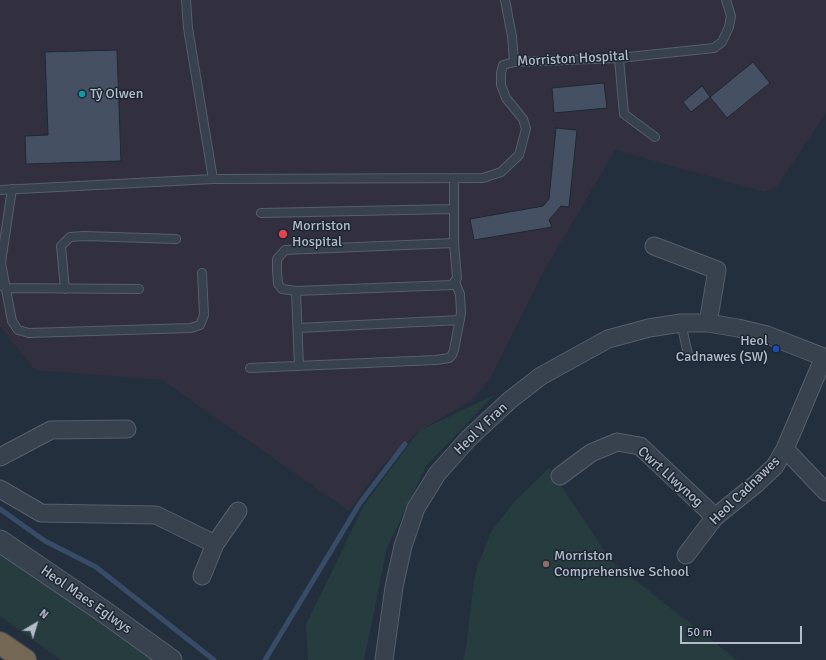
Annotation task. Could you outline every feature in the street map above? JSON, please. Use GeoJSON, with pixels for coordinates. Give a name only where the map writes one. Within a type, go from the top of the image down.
{"type":"FeatureCollection","features":[{"type":"Feature","properties":{"kind":"highway"},"geometry":{"type":"LineString","coordinates":[[0,642],[25,660]]}},
{"type":"Feature","properties":{"kind":"street"},"geometry":{"type":"LineString","coordinates":[[654,246],[717,270],[708,323]]}},
{"type":"Feature","properties":{"kind":"street","name":"Heol Y Fran"},"geometry":{"type":"LineString","coordinates":[[384,660],[394,587],[403,546],[416,508],[437,474],[469,438],[510,400],[541,376],[608,339],[649,328],[681,323],[708,323],[738,328],[767,336],[825,358]]}},
{"type":"Feature","properties":{"kind":"street","name":"Heol Cadnawes"},"geometry":{"type":"LineString","coordinates":[[686,555],[715,517],[756,484],[775,466],[785,449],[825,358]]}},
{"type":"Feature","properties":{"kind":"street"},"geometry":{"type":"LineString","coordinates":[[0,457],[51,430],[127,429]]}},
{"type":"Feature","properties":{"kind":"street","name":"Cwrt Llwynog"},"geometry":{"type":"LineString","coordinates":[[560,476],[591,453],[617,442],[640,446],[715,517]]}},
{"type":"Feature","properties":{"kind":"street"},"geometry":{"type":"LineString","coordinates":[[785,449],[826,492]]}},
{"type":"Feature","properties":{"kind":"street"},"geometry":{"type":"LineString","coordinates":[[0,489],[41,513],[156,515],[215,544]]}},
{"type":"Feature","properties":{"kind":"street"},"geometry":{"type":"LineString","coordinates":[[202,576],[215,544],[238,511]]}},
{"type":"Feature","properties":{"kind":"street","name":"Heol Maes Eglwys"},"geometry":{"type":"LineString","coordinates":[[0,541],[103,611],[171,660]]}},
{"type":"Feature","properties":{"kind":"lane"},"geometry":{"type":"LineString","coordinates":[[186,0],[188,28],[213,179]]}},
{"type":"Feature","properties":{"kind":"lane"},"geometry":{"type":"LineString","coordinates":[[505,0],[512,36],[514,62]]}},
{"type":"Feature","properties":{"kind":"lane","name":"Morriston Hospital"},"geometry":{"type":"LineString","coordinates":[[0,190],[213,179],[483,178],[501,172],[519,155],[526,129],[523,118],[506,98],[501,85],[501,73],[504,65],[514,62],[619,58],[714,48],[722,42],[729,27],[731,16],[726,0]]}},
{"type":"Feature","properties":{"kind":"lane"},"geometry":{"type":"LineString","coordinates":[[619,58],[624,114],[655,137]]}},
{"type":"Feature","properties":{"kind":"lane"},"geometry":{"type":"LineString","coordinates":[[454,178],[454,243],[457,278],[452,285],[296,291],[282,290],[278,284],[276,270],[277,258],[285,250],[454,243]]}},
{"type":"Feature","properties":{"kind":"lane"},"geometry":{"type":"LineString","coordinates":[[12,189],[1,263],[2,286],[12,321],[18,330],[29,333],[191,328],[200,325],[204,315],[202,273]]}},
{"type":"Feature","properties":{"kind":"lane"},"geometry":{"type":"LineString","coordinates":[[261,213],[454,209]]}},
{"type":"Feature","properties":{"kind":"lane"},"geometry":{"type":"LineString","coordinates":[[65,289],[61,246],[70,237],[84,236],[176,239]]}},
{"type":"Feature","properties":{"kind":"lane"},"geometry":{"type":"LineString","coordinates":[[250,368],[436,360],[449,358],[454,350],[461,313],[460,294],[455,282]]}},
{"type":"Feature","properties":{"kind":"lane"},"geometry":{"type":"LineString","coordinates":[[2,286],[65,289],[139,289]]}},
{"type":"Feature","properties":{"kind":"lane"},"geometry":{"type":"LineString","coordinates":[[296,291],[299,366]]}},
{"type":"Feature","properties":{"kind":"lane"},"geometry":{"type":"LineString","coordinates":[[298,328],[460,320]]}},
{"type":"Feature","properties":{"kind":"lane"},"geometry":{"type":"LineString","coordinates":[[681,323],[688,354]]}},
{"type":"Feature","properties":{"kind":"shaded area","name":"Morriston Hospital"},"geometry":{"type":"Polygon","coordinates":[[[0,0],[826,0],[826,113],[777,186],[765,192],[615,150],[541,276],[490,379],[472,400],[419,431],[380,468],[349,511],[162,380],[35,370],[0,326],[0,0]]]}},
{"type":"Feature","properties":{"kind":"green space"},"geometry":{"type":"Polygon","coordinates":[[[494,395],[426,466],[387,548],[364,660],[308,660],[306,625],[364,505],[419,431],[494,395]]]}},
{"type":"Feature","properties":{"kind":"green space","name":"Morriston Comprehensive School"},"geometry":{"type":"Polygon","coordinates":[[[549,468],[612,562],[737,660],[463,660],[466,648],[474,581],[478,565],[491,532],[514,502],[549,468]]]}},
{"type":"Feature","properties":{"kind":"green space"},"geometry":{"type":"Polygon","coordinates":[[[0,551],[22,565],[153,660],[61,660],[0,616],[0,551]]]}},
{"type":"Feature","properties":{"kind":"building","name":"Tŷ Olwen"},"geometry":{"type":"Polygon","coordinates":[[[117,50],[121,161],[26,164],[25,136],[48,135],[45,52],[117,50]]]}},
{"type":"Feature","properties":{"kind":"building"},"geometry":{"type":"Polygon","coordinates":[[[753,62],[770,83],[727,118],[710,97],[753,62]]]}},
{"type":"Feature","properties":{"kind":"building"},"geometry":{"type":"Polygon","coordinates":[[[604,83],[607,108],[554,113],[552,88],[604,83]]]}},
{"type":"Feature","properties":{"kind":"building"},"geometry":{"type":"Polygon","coordinates":[[[702,86],[710,97],[691,112],[683,102],[702,86]]]}},
{"type":"Feature","properties":{"kind":"building"},"geometry":{"type":"Polygon","coordinates":[[[556,128],[577,130],[569,207],[561,206],[549,220],[552,227],[474,240],[470,219],[543,206],[549,199],[556,128]]]}},
{"type":"Feature","properties":{"kind":"waterway"},"geometry":{"type":"LineString","coordinates":[[265,660],[360,503],[405,444]]}},
{"type":"Feature","properties":{"kind":"waterway"},"geometry":{"type":"LineString","coordinates":[[0,509],[45,541],[96,567],[214,660]]}},
{"type":"Feature","properties":{"kind":"place","name":"Tŷ Olwen"},"geometry":{"type":"Point","coordinates":[82,94]}},
{"type":"Feature","properties":{"kind":"place","name":"Morriston Hospital"},"geometry":{"type":"Point","coordinates":[283,234]}},
{"type":"Feature","properties":{"kind":"place","name":"Heol Cadnawes (SW)"},"geometry":{"type":"Point","coordinates":[776,349]}},
{"type":"Feature","properties":{"kind":"place","name":"Morriston Comprehensive School"},"geometry":{"type":"Point","coordinates":[546,564]}}]}
